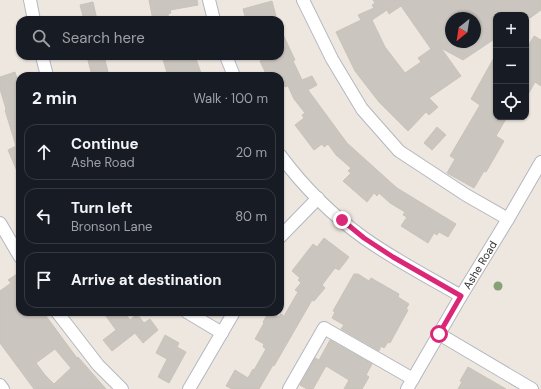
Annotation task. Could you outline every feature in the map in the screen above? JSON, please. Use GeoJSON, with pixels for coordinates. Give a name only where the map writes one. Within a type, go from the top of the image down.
{"type":"FeatureCollection","features":[{"type":"Feature","properties":{"kind":"street"},"geometry":{"type":"LineString","coordinates":[[30,0],[33,16]]}},
{"type":"Feature","properties":{"kind":"street"},"geometry":{"type":"LineString","coordinates":[[209,0],[213,16]]}},
{"type":"Feature","properties":{"kind":"street"},"geometry":{"type":"LineString","coordinates":[[302,0],[332,59],[362,109],[399,151],[466,195],[508,219]]}},
{"type":"Feature","properties":{"kind":"street"},"geometry":{"type":"LineString","coordinates":[[43,60],[46,72]]}},
{"type":"Feature","properties":{"kind":"street"},"geometry":{"type":"LineString","coordinates":[[228,60],[232,72]]}},
{"type":"Feature","properties":{"kind":"street"},"geometry":{"type":"LineString","coordinates":[[284,160],[318,198],[364,238],[393,257],[461,296]]}},
{"type":"Feature","properties":{"kind":"street","name":"Ashe Road"},"geometry":{"type":"LineString","coordinates":[[410,384],[541,162]]}},
{"type":"Feature","properties":{"kind":"street"},"geometry":{"type":"LineString","coordinates":[[284,233],[318,198]]}},
{"type":"Feature","properties":{"kind":"street"},"geometry":{"type":"LineString","coordinates":[[0,223],[16,250]]}},
{"type":"Feature","properties":{"kind":"street"},"geometry":{"type":"LineString","coordinates":[[60,316],[98,365],[122,389]]}},
{"type":"Feature","properties":{"kind":"street"},"geometry":{"type":"LineString","coordinates":[[194,316],[222,333]]}},
{"type":"Feature","properties":{"kind":"street"},"geometry":{"type":"LineString","coordinates":[[189,389],[232,316]]}},
{"type":"Feature","properties":{"kind":"street"},"geometry":{"type":"LineString","coordinates":[[289,389],[324,328],[410,384]]}},
{"type":"Feature","properties":{"kind":"street"},"geometry":{"type":"LineString","coordinates":[[439,334],[532,389]]}},
{"type":"Feature","properties":{"kind":"street"},"geometry":{"type":"LineString","coordinates":[[0,385],[3,389]]}},
{"type":"Feature","properties":{"kind":"building"},"geometry":{"type":"Polygon","coordinates":[[[149,0],[197,0],[198,5],[170,10],[171,13],[168,14],[168,16],[152,16],[149,0]]]}},
{"type":"Feature","properties":{"kind":"building"},"geometry":{"type":"Polygon","coordinates":[[[373,0],[541,0],[541,10],[530,18],[529,12],[493,12],[493,40],[481,48],[463,60],[441,48],[461,76],[429,98],[438,107],[429,115],[426,112],[408,131],[379,102],[355,71],[336,32],[361,20],[358,15],[374,8],[372,5],[375,3],[373,0]],[[401,6],[389,14],[387,10],[372,20],[385,47],[405,73],[421,62],[418,58],[431,49],[401,6]]]}},
{"type":"Feature","properties":{"kind":"building"},"geometry":{"type":"Polygon","coordinates":[[[272,1],[276,16],[245,16],[243,9],[272,1]]]}},
{"type":"Feature","properties":{"kind":"building"},"geometry":{"type":"Polygon","coordinates":[[[93,2],[96,16],[83,16],[80,5],[93,2]]]}},
{"type":"Feature","properties":{"kind":"building"},"geometry":{"type":"Polygon","coordinates":[[[534,36],[541,40],[541,86],[535,82],[529,93],[529,48],[529,45],[534,36]]]}},
{"type":"Feature","properties":{"kind":"building"},"geometry":{"type":"Polygon","coordinates":[[[284,37],[302,80],[312,76],[317,85],[308,90],[347,143],[397,188],[456,224],[448,237],[439,232],[437,235],[434,233],[428,243],[401,226],[407,217],[403,215],[405,212],[390,203],[379,193],[377,196],[374,193],[367,202],[343,181],[351,173],[348,171],[351,168],[336,155],[328,144],[324,147],[322,144],[314,150],[295,125],[304,118],[302,115],[305,113],[294,99],[288,86],[285,87],[284,72],[265,72],[260,61],[284,60],[284,37]]]}},
{"type":"Feature","properties":{"kind":"building"},"geometry":{"type":"Polygon","coordinates":[[[493,59],[493,120],[505,120],[496,136],[504,141],[486,172],[484,171],[474,188],[447,173],[455,159],[450,156],[480,105],[471,99],[493,59]]]}},
{"type":"Feature","properties":{"kind":"building"},"geometry":{"type":"Polygon","coordinates":[[[88,60],[105,60],[108,72],[91,72],[88,60]]]}},
{"type":"Feature","properties":{"kind":"building"},"geometry":{"type":"Polygon","coordinates":[[[163,60],[196,60],[201,72],[167,72],[163,60]]]}},
{"type":"Feature","properties":{"kind":"building"},"geometry":{"type":"Polygon","coordinates":[[[15,72],[16,75],[16,146],[0,89],[0,77],[15,72]]]}},
{"type":"Feature","properties":{"kind":"building"},"geometry":{"type":"Polygon","coordinates":[[[437,127],[446,135],[432,150],[424,143],[437,127]]]}},
{"type":"Feature","properties":{"kind":"building"},"geometry":{"type":"Polygon","coordinates":[[[16,146],[16,169],[8,150],[16,146]]]}},
{"type":"Feature","properties":{"kind":"building"},"geometry":{"type":"Polygon","coordinates":[[[324,238],[349,257],[339,270],[335,268],[322,285],[325,288],[314,301],[312,300],[259,389],[232,389],[226,386],[235,370],[248,378],[253,369],[254,370],[266,349],[263,347],[264,344],[255,339],[264,323],[263,322],[267,316],[284,316],[298,292],[295,290],[301,283],[298,280],[300,278],[292,271],[313,244],[317,247],[324,238]]]}},
{"type":"Feature","properties":{"kind":"building"},"geometry":{"type":"Polygon","coordinates":[[[354,274],[358,274],[369,281],[371,278],[399,294],[398,297],[409,304],[406,309],[408,310],[390,343],[388,342],[384,348],[381,346],[379,351],[341,329],[344,325],[332,318],[335,312],[333,311],[354,274]]]}},
{"type":"Feature","properties":{"kind":"building"},"geometry":{"type":"Polygon","coordinates":[[[16,275],[16,316],[46,316],[77,358],[78,357],[106,389],[34,389],[0,343],[0,291],[11,283],[8,280],[16,275]],[[55,349],[36,363],[54,384],[71,368],[55,349]]]}},
{"type":"Feature","properties":{"kind":"building"},"geometry":{"type":"Polygon","coordinates":[[[106,316],[127,316],[130,320],[135,316],[139,316],[144,323],[150,319],[158,330],[143,343],[135,333],[112,351],[103,340],[116,330],[106,316]]]}},
{"type":"Feature","properties":{"kind":"building"},"geometry":{"type":"Polygon","coordinates":[[[165,335],[179,343],[177,347],[186,352],[169,383],[158,377],[167,359],[156,353],[165,335]]]}},
{"type":"Feature","properties":{"kind":"building"},"geometry":{"type":"Polygon","coordinates":[[[330,340],[372,364],[366,375],[369,377],[362,389],[344,389],[349,380],[326,366],[313,389],[307,389],[300,385],[315,358],[319,360],[330,340]]]}},
{"type":"Feature","properties":{"kind":"building"},"geometry":{"type":"Polygon","coordinates":[[[468,367],[506,389],[458,389],[462,382],[460,381],[468,367]]]}},
{"type":"Feature","properties":{"kind":"route"},"geometry":{"type":"LineString","coordinates":[[342,220],[364,238],[393,257],[461,296],[439,334]]}}]}
